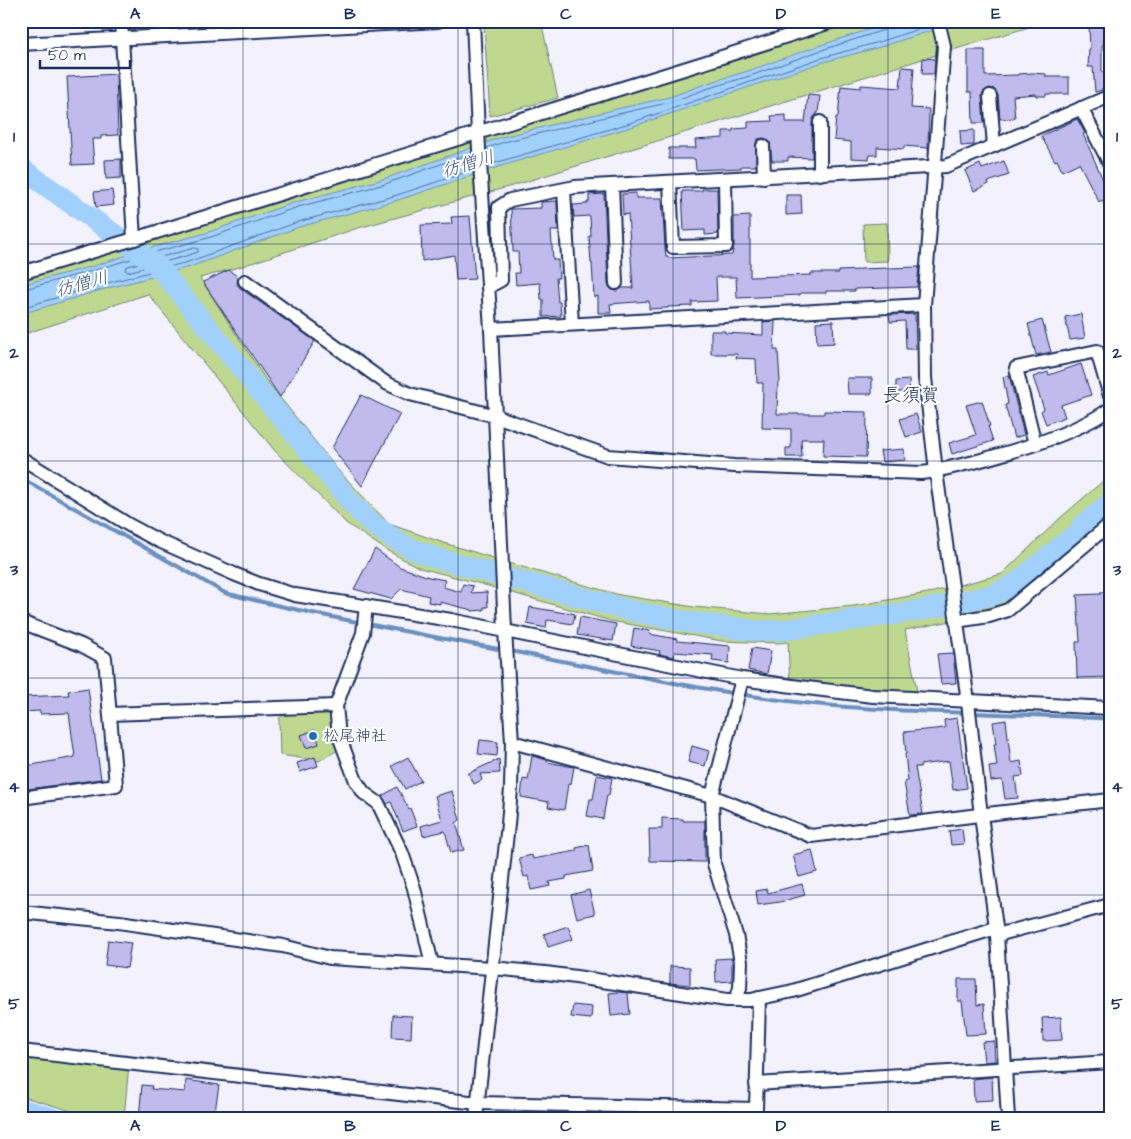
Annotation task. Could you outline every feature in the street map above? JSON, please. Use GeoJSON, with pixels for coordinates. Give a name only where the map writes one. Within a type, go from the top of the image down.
{"type":"FeatureCollection","features":[{"type":"Feature","properties":{"kind":"street"},"geometry":{"type":"LineString","coordinates":[[121,21],[134,239]]}},
{"type":"Feature","properties":{"kind":"street"},"geometry":{"type":"LineString","coordinates":[[21,44],[438,21]]}},
{"type":"Feature","properties":{"kind":"street"},"geometry":{"type":"LineString","coordinates":[[473,21],[496,416],[505,630],[512,742],[508,824],[476,1118]]}},
{"type":"Feature","properties":{"kind":"street"},"geometry":{"type":"LineString","coordinates":[[21,273],[479,136],[834,21]]}},
{"type":"Feature","properties":{"kind":"street"},"geometry":{"type":"LineString","coordinates":[[938,21],[944,46],[924,305],[925,378],[996,932],[1008,1118]]}},
{"type":"Feature","properties":{"kind":"street"},"geometry":{"type":"LineString","coordinates":[[990,96],[994,146]]}},
{"type":"Feature","properties":{"kind":"street"},"geometry":{"type":"LineString","coordinates":[[488,288],[501,280],[500,207],[510,200],[575,188],[946,166],[1110,96]]}},
{"type":"Feature","properties":{"kind":"street"},"geometry":{"type":"LineString","coordinates":[[1081,108],[1110,164]]}},
{"type":"Feature","properties":{"kind":"street"},"geometry":{"type":"LineString","coordinates":[[820,122],[820,174]]}},
{"type":"Feature","properties":{"kind":"street"},"geometry":{"type":"LineString","coordinates":[[763,146],[764,177]]}},
{"type":"Feature","properties":{"kind":"street"},"geometry":{"type":"LineString","coordinates":[[670,182],[673,247],[726,246],[725,179]]}},
{"type":"Feature","properties":{"kind":"street"},"geometry":{"type":"LineString","coordinates":[[612,186],[616,284]]}},
{"type":"Feature","properties":{"kind":"street"},"geometry":{"type":"LineString","coordinates":[[564,190],[572,324]]}},
{"type":"Feature","properties":{"kind":"street"},"geometry":{"type":"LineString","coordinates":[[245,281],[386,383],[410,394],[496,416],[608,456],[734,466],[936,472],[1035,444],[1075,428],[1110,409]]}},
{"type":"Feature","properties":{"kind":"street"},"geometry":{"type":"LineString","coordinates":[[491,329],[924,305]]}},
{"type":"Feature","properties":{"kind":"street"},"geometry":{"type":"LineString","coordinates":[[1035,444],[1016,368],[1097,351],[1110,396]]}},
{"type":"Feature","properties":{"kind":"street"},"geometry":{"type":"LineString","coordinates":[[21,458],[129,525],[234,574],[295,595],[505,630],[742,679],[873,696],[1110,708]]}},
{"type":"Feature","properties":{"kind":"street"},"geometry":{"type":"LineString","coordinates":[[956,621],[989,616],[1008,610],[1110,524]]}},
{"type":"Feature","properties":{"kind":"street"},"geometry":{"type":"LineString","coordinates":[[366,606],[363,633],[336,706],[339,736],[356,781],[364,793],[378,803],[402,853],[414,888],[432,964]]}},
{"type":"Feature","properties":{"kind":"street"},"geometry":{"type":"LineString","coordinates":[[21,622],[81,645],[105,658],[116,785],[21,798]]}},
{"type":"Feature","properties":{"kind":"street"},"geometry":{"type":"LineString","coordinates":[[736,1000],[740,988],[741,962],[736,935],[714,864],[712,796],[742,679]]}},
{"type":"Feature","properties":{"kind":"street"},"geometry":{"type":"LineString","coordinates":[[110,714],[336,706]]}},
{"type":"Feature","properties":{"kind":"street"},"geometry":{"type":"LineString","coordinates":[[512,742],[712,796],[811,836],[981,814],[1110,800]]}},
{"type":"Feature","properties":{"kind":"street"},"geometry":{"type":"LineString","coordinates":[[21,912],[119,922],[283,946],[330,958],[492,968],[576,977],[728,1000],[750,1000],[793,991],[996,932],[1110,905]]}},
{"type":"Feature","properties":{"kind":"street"},"geometry":{"type":"LineString","coordinates":[[21,1051],[478,1102],[756,1109],[759,998]]}},
{"type":"Feature","properties":{"kind":"street"},"geometry":{"type":"LineString","coordinates":[[756,1084],[1110,1062]]}},
{"type":"Feature","properties":{"kind":"green space"},"geometry":{"type":"Polygon","coordinates":[[[504,21],[541,21],[558,98],[490,116],[484,25],[504,21]]]}},
{"type":"Feature","properties":{"kind":"green space"},"geometry":{"type":"Polygon","coordinates":[[[835,21],[1049,21],[512,186],[358,228],[200,278],[266,380],[337,469],[389,524],[444,543],[620,595],[694,607],[770,614],[854,606],[933,592],[1002,574],[1059,519],[1110,475],[1110,524],[1003,611],[905,630],[918,696],[790,686],[788,642],[722,641],[611,621],[420,568],[386,550],[346,523],[275,451],[148,294],[21,335],[21,272],[835,21]]]}},
{"type":"Feature","properties":{"kind":"green space"},"geometry":{"type":"Polygon","coordinates":[[[887,223],[888,261],[864,262],[863,224],[887,223]]]}},
{"type":"Feature","properties":{"kind":"green space"},"geometry":{"type":"Polygon","coordinates":[[[336,706],[343,747],[319,761],[280,755],[279,718],[295,707],[336,706]]]}},
{"type":"Feature","properties":{"kind":"green space"},"geometry":{"type":"Polygon","coordinates":[[[21,1051],[129,1064],[124,1118],[95,1118],[21,1096],[21,1051]]]}},
{"type":"Feature","properties":{"kind":"water","name":"彷僧川"},"geometry":{"type":"Polygon","coordinates":[[[896,21],[961,21],[880,47],[820,63],[631,127],[498,167],[395,201],[299,227],[190,267],[101,290],[21,314],[21,286],[35,281],[94,266],[146,249],[206,233],[296,202],[384,179],[502,137],[670,97],[896,21]]]}},
{"type":"Feature","properties":{"kind":"building"},"geometry":{"type":"Polygon","coordinates":[[[1103,24],[1102,72],[1105,72],[1107,87],[1095,92],[1093,67],[1088,67],[1090,49],[1089,25],[1103,24]]]}},
{"type":"Feature","properties":{"kind":"building"},"geometry":{"type":"Polygon","coordinates":[[[968,50],[985,50],[985,76],[1033,73],[1046,74],[1046,77],[1069,77],[1069,94],[1013,96],[1015,118],[1000,119],[998,95],[994,89],[989,88],[983,92],[982,96],[984,123],[973,123],[972,92],[968,92],[968,50]]]}},
{"type":"Feature","properties":{"kind":"building"},"geometry":{"type":"Polygon","coordinates":[[[923,58],[935,59],[934,74],[922,74],[923,58]]]}},
{"type":"Feature","properties":{"kind":"building"},"geometry":{"type":"Polygon","coordinates":[[[902,67],[914,68],[911,108],[929,109],[928,148],[904,146],[904,149],[877,147],[877,155],[870,155],[869,159],[851,158],[851,142],[834,140],[841,86],[861,88],[861,85],[900,88],[902,67]]]}},
{"type":"Feature","properties":{"kind":"building"},"geometry":{"type":"Polygon","coordinates":[[[116,74],[118,135],[101,136],[101,139],[92,139],[94,164],[72,165],[67,77],[116,74]]]}},
{"type":"Feature","properties":{"kind":"building"},"geometry":{"type":"Polygon","coordinates":[[[808,95],[820,96],[818,113],[812,122],[812,158],[788,157],[788,161],[772,161],[770,142],[763,138],[758,139],[756,143],[756,166],[696,170],[695,159],[669,159],[669,148],[696,148],[695,140],[723,138],[723,131],[748,128],[748,122],[772,121],[771,116],[786,115],[786,122],[805,122],[808,95]]]}},
{"type":"Feature","properties":{"kind":"building"},"geometry":{"type":"Polygon","coordinates":[[[1077,119],[1085,133],[1083,134],[1104,182],[1110,179],[1110,217],[1102,200],[1099,202],[1079,163],[1062,171],[1041,136],[1077,119]]]}},
{"type":"Feature","properties":{"kind":"building"},"geometry":{"type":"Polygon","coordinates":[[[974,130],[974,145],[961,146],[960,131],[974,130]]]}},
{"type":"Feature","properties":{"kind":"building"},"geometry":{"type":"Polygon","coordinates":[[[121,159],[121,178],[106,179],[105,160],[121,159]]]}},
{"type":"Feature","properties":{"kind":"building"},"geometry":{"type":"Polygon","coordinates":[[[1004,161],[1009,175],[988,182],[989,184],[974,191],[965,171],[980,164],[982,169],[1004,161]]]}},
{"type":"Feature","properties":{"kind":"building"},"geometry":{"type":"Polygon","coordinates":[[[702,189],[717,189],[718,234],[705,235],[705,230],[684,231],[682,191],[702,191],[702,189]]]}},
{"type":"Feature","properties":{"kind":"building"},"geometry":{"type":"Polygon","coordinates":[[[112,190],[114,205],[96,207],[94,192],[112,190]]]}},
{"type":"Feature","properties":{"kind":"building"},"geometry":{"type":"Polygon","coordinates":[[[636,193],[636,198],[662,198],[666,256],[669,258],[732,255],[734,246],[734,217],[750,216],[750,277],[811,275],[811,273],[839,273],[839,271],[860,269],[919,267],[917,287],[855,289],[855,291],[826,291],[826,293],[737,298],[736,277],[716,277],[717,301],[692,302],[692,306],[649,309],[649,301],[610,304],[611,313],[598,313],[598,296],[594,297],[591,263],[590,216],[574,217],[573,205],[587,204],[589,202],[589,195],[604,194],[609,287],[617,291],[622,288],[633,288],[628,214],[623,215],[622,194],[636,193]]]}},
{"type":"Feature","properties":{"kind":"building"},"geometry":{"type":"Polygon","coordinates":[[[786,195],[801,195],[802,214],[786,215],[786,195]]]}},
{"type":"Feature","properties":{"kind":"building"},"geometry":{"type":"Polygon","coordinates":[[[557,201],[558,231],[551,231],[553,260],[558,260],[559,278],[556,278],[561,316],[543,317],[543,299],[541,299],[540,283],[516,285],[515,273],[519,273],[518,252],[513,252],[511,209],[541,208],[541,202],[557,201]]]}},
{"type":"Feature","properties":{"kind":"building"},"geometry":{"type":"Polygon","coordinates":[[[470,216],[475,279],[456,280],[454,255],[422,261],[421,225],[452,224],[451,217],[470,216]]]}},
{"type":"Feature","properties":{"kind":"building"},"geometry":{"type":"Polygon","coordinates":[[[229,270],[238,277],[237,284],[240,288],[315,341],[280,397],[203,282],[229,270]]]}},
{"type":"Feature","properties":{"kind":"building"},"geometry":{"type":"Polygon","coordinates":[[[915,314],[916,349],[906,349],[905,321],[890,322],[889,315],[915,314]]]}},
{"type":"Feature","properties":{"kind":"building"},"geometry":{"type":"Polygon","coordinates":[[[1081,314],[1085,338],[1070,340],[1065,317],[1081,314]]]}},
{"type":"Feature","properties":{"kind":"building"},"geometry":{"type":"Polygon","coordinates":[[[1042,320],[1051,352],[1036,355],[1028,324],[1042,320]]]}},
{"type":"Feature","properties":{"kind":"building"},"geometry":{"type":"Polygon","coordinates":[[[775,321],[774,350],[778,350],[780,382],[778,382],[777,414],[824,414],[824,411],[867,412],[866,457],[823,456],[824,439],[801,439],[802,457],[786,457],[786,448],[791,448],[791,429],[762,428],[763,383],[757,383],[756,359],[736,358],[737,354],[711,354],[711,331],[763,335],[763,322],[775,321]]]}},
{"type":"Feature","properties":{"kind":"building"},"geometry":{"type":"Polygon","coordinates":[[[833,321],[834,343],[817,344],[816,322],[833,321]]]}},
{"type":"Feature","properties":{"kind":"building"},"geometry":{"type":"Polygon","coordinates":[[[1081,364],[1091,395],[1061,405],[1065,417],[1046,424],[1041,411],[1044,409],[1033,377],[1048,372],[1049,375],[1081,364]]]}},
{"type":"Feature","properties":{"kind":"building"},"geometry":{"type":"Polygon","coordinates":[[[1009,375],[1024,435],[1014,438],[1005,405],[1008,404],[1003,377],[1009,375]]]}},
{"type":"Feature","properties":{"kind":"building"},"geometry":{"type":"Polygon","coordinates":[[[847,378],[872,378],[872,394],[848,394],[847,378]]]}},
{"type":"Feature","properties":{"kind":"building"},"geometry":{"type":"Polygon","coordinates":[[[909,380],[910,392],[896,392],[896,381],[909,380]]]}},
{"type":"Feature","properties":{"kind":"building"},"geometry":{"type":"Polygon","coordinates":[[[361,395],[400,414],[362,486],[332,448],[361,395]]]}},
{"type":"Feature","properties":{"kind":"building"},"geometry":{"type":"Polygon","coordinates":[[[982,401],[993,441],[952,454],[949,443],[976,435],[966,405],[982,401]]]}},
{"type":"Feature","properties":{"kind":"building"},"geometry":{"type":"Polygon","coordinates":[[[916,414],[922,432],[906,437],[900,419],[916,414]]]}},
{"type":"Feature","properties":{"kind":"building"},"geometry":{"type":"Polygon","coordinates":[[[904,449],[905,460],[882,462],[880,451],[904,449]]]}},
{"type":"Feature","properties":{"kind":"building"},"geometry":{"type":"Polygon","coordinates":[[[375,549],[400,567],[429,577],[445,580],[443,587],[461,592],[463,584],[473,586],[471,593],[487,592],[488,607],[484,607],[484,610],[472,611],[440,602],[440,604],[428,602],[429,596],[401,589],[391,599],[354,589],[375,549]]]}},
{"type":"Feature","properties":{"kind":"building"},"geometry":{"type":"Polygon","coordinates":[[[1110,591],[1110,677],[1077,678],[1076,642],[1080,642],[1077,595],[1101,594],[1100,592],[1110,591]]]}},
{"type":"Feature","properties":{"kind":"building"},"geometry":{"type":"Polygon","coordinates":[[[530,607],[575,614],[573,624],[547,620],[546,628],[527,624],[530,607]]]}},
{"type":"Feature","properties":{"kind":"building"},"geometry":{"type":"Polygon","coordinates":[[[580,617],[616,624],[613,641],[577,635],[580,617]]]}},
{"type":"Feature","properties":{"kind":"building"},"geometry":{"type":"Polygon","coordinates":[[[634,628],[650,631],[649,634],[677,639],[677,641],[730,646],[729,663],[712,661],[713,655],[675,652],[674,657],[659,654],[660,651],[631,646],[634,628]]]}},
{"type":"Feature","properties":{"kind":"building"},"geometry":{"type":"Polygon","coordinates":[[[752,648],[771,651],[767,674],[748,670],[752,648]]]}},
{"type":"Feature","properties":{"kind":"building"},"geometry":{"type":"Polygon","coordinates":[[[953,653],[956,683],[941,684],[937,654],[953,653]]]}},
{"type":"Feature","properties":{"kind":"building"},"geometry":{"type":"Polygon","coordinates":[[[88,688],[101,779],[21,790],[21,767],[75,757],[69,713],[40,714],[40,711],[21,712],[21,697],[69,695],[68,691],[88,688]]]}},
{"type":"Feature","properties":{"kind":"building"},"geometry":{"type":"Polygon","coordinates":[[[957,718],[967,788],[953,790],[949,761],[915,767],[923,814],[910,815],[904,782],[908,781],[904,732],[945,728],[944,720],[957,718]]]}},
{"type":"Feature","properties":{"kind":"building"},"geometry":{"type":"Polygon","coordinates":[[[1006,720],[1011,763],[1021,761],[1023,776],[1015,777],[1018,798],[1005,799],[1002,780],[991,781],[989,767],[997,766],[993,722],[1006,720]]]}},
{"type":"Feature","properties":{"kind":"building"},"geometry":{"type":"Polygon","coordinates":[[[315,730],[319,744],[306,748],[301,735],[315,730]]]}},
{"type":"Feature","properties":{"kind":"building"},"geometry":{"type":"Polygon","coordinates":[[[480,740],[498,742],[497,756],[478,754],[480,740]]]}},
{"type":"Feature","properties":{"kind":"building"},"geometry":{"type":"Polygon","coordinates":[[[692,746],[709,751],[705,766],[688,762],[692,746]]]}},
{"type":"Feature","properties":{"kind":"building"},"geometry":{"type":"Polygon","coordinates":[[[532,756],[547,760],[547,762],[574,767],[571,784],[568,784],[564,810],[548,807],[549,802],[521,797],[523,779],[528,780],[532,756]]]}},
{"type":"Feature","properties":{"kind":"building"},"geometry":{"type":"Polygon","coordinates":[[[315,757],[318,766],[300,772],[297,763],[315,757]]]}},
{"type":"Feature","properties":{"kind":"building"},"geometry":{"type":"Polygon","coordinates":[[[408,757],[421,781],[405,789],[392,766],[408,757]]]}},
{"type":"Feature","properties":{"kind":"building"},"geometry":{"type":"Polygon","coordinates":[[[499,759],[500,773],[480,774],[482,780],[474,784],[469,774],[467,774],[499,759]]]}},
{"type":"Feature","properties":{"kind":"building"},"geometry":{"type":"Polygon","coordinates":[[[597,775],[612,778],[603,819],[587,816],[590,799],[593,799],[597,775]]]}},
{"type":"Feature","properties":{"kind":"building"},"geometry":{"type":"Polygon","coordinates":[[[397,787],[410,808],[417,826],[403,831],[391,802],[387,804],[382,796],[397,787]]]}},
{"type":"Feature","properties":{"kind":"building"},"geometry":{"type":"Polygon","coordinates":[[[452,791],[460,820],[456,823],[464,850],[451,853],[445,831],[423,836],[421,826],[442,820],[435,796],[452,791]]]}},
{"type":"Feature","properties":{"kind":"building"},"geometry":{"type":"Polygon","coordinates":[[[662,818],[683,819],[683,821],[705,821],[705,862],[650,861],[649,829],[662,829],[662,818]]]}},
{"type":"Feature","properties":{"kind":"building"},"geometry":{"type":"Polygon","coordinates":[[[962,829],[964,844],[951,845],[949,831],[962,829]]]}},
{"type":"Feature","properties":{"kind":"building"},"geometry":{"type":"Polygon","coordinates":[[[589,845],[593,871],[566,876],[566,879],[549,882],[550,886],[531,890],[528,876],[524,877],[519,858],[532,855],[533,859],[576,851],[576,848],[589,845]]]}},
{"type":"Feature","properties":{"kind":"building"},"geometry":{"type":"Polygon","coordinates":[[[812,850],[817,872],[799,877],[793,855],[812,850]]]}},
{"type":"Feature","properties":{"kind":"building"},"geometry":{"type":"Polygon","coordinates":[[[802,884],[805,895],[780,902],[758,905],[756,891],[767,889],[768,893],[802,884]]]}},
{"type":"Feature","properties":{"kind":"building"},"geometry":{"type":"Polygon","coordinates":[[[589,890],[595,914],[577,918],[571,895],[589,890]]]}},
{"type":"Feature","properties":{"kind":"building"},"geometry":{"type":"Polygon","coordinates":[[[568,926],[573,939],[548,947],[544,934],[568,926]]]}},
{"type":"Feature","properties":{"kind":"building"},"geometry":{"type":"Polygon","coordinates":[[[108,940],[131,943],[127,968],[105,965],[108,940]]]}},
{"type":"Feature","properties":{"kind":"building"},"geometry":{"type":"Polygon","coordinates":[[[732,958],[732,981],[716,982],[715,959],[732,958]]]}},
{"type":"Feature","properties":{"kind":"building"},"geometry":{"type":"Polygon","coordinates":[[[670,966],[690,967],[690,985],[670,983],[670,966]]]}},
{"type":"Feature","properties":{"kind":"building"},"geometry":{"type":"Polygon","coordinates":[[[958,979],[976,979],[977,1005],[984,1004],[986,1034],[966,1035],[962,1001],[958,1001],[958,979]]]}},
{"type":"Feature","properties":{"kind":"building"},"geometry":{"type":"Polygon","coordinates":[[[609,993],[628,993],[630,1014],[611,1016],[609,993]]]}},
{"type":"Feature","properties":{"kind":"building"},"geometry":{"type":"Polygon","coordinates":[[[573,1005],[592,1007],[591,1019],[571,1017],[573,1005]]]}},
{"type":"Feature","properties":{"kind":"building"},"geometry":{"type":"Polygon","coordinates":[[[393,1015],[412,1016],[411,1038],[392,1037],[393,1015]]]}},
{"type":"Feature","properties":{"kind":"building"},"geometry":{"type":"Polygon","coordinates":[[[1061,1017],[1062,1040],[1043,1041],[1042,1018],[1061,1017]]]}},
{"type":"Feature","properties":{"kind":"building"},"geometry":{"type":"Polygon","coordinates":[[[994,1041],[995,1061],[984,1062],[982,1042],[994,1041]]]}},
{"type":"Feature","properties":{"kind":"building"},"geometry":{"type":"Polygon","coordinates":[[[992,1077],[993,1100],[974,1101],[973,1079],[992,1077]]]}},
{"type":"Feature","properties":{"kind":"building"},"geometry":{"type":"Polygon","coordinates":[[[186,1080],[219,1085],[214,1118],[139,1118],[142,1085],[152,1086],[151,1089],[185,1092],[186,1080]]]}},
{"type":"Feature","properties":{"kind":"waterway"},"geometry":{"type":"LineString","coordinates":[[21,168],[156,264],[352,504],[372,524],[393,538],[414,550],[437,558],[632,611],[688,622],[758,631],[784,630],[922,610],[992,595],[1015,584],[1070,539],[1077,536],[1081,527],[1110,503]]}},
{"type":"Feature","properties":{"kind":"waterway"},"geometry":{"type":"LineString","coordinates":[[21,478],[225,593],[329,616],[503,650]]}},
{"type":"Feature","properties":{"kind":"waterway"},"geometry":{"type":"LineString","coordinates":[[510,651],[693,686],[804,703],[918,711],[1110,719]]}},
{"type":"Feature","properties":{"kind":"waterway"},"geometry":{"type":"LineString","coordinates":[[21,1109],[52,1118]]}},
{"type":"Feature","properties":{"kind":"place","name":"松尾神社"},"geometry":{"type":"Point","coordinates":[313,736]}},
{"type":"Feature","properties":{"kind":"district","name":"長須賀"},"geometry":{"type":"Point","coordinates":[911,395]}}]}
